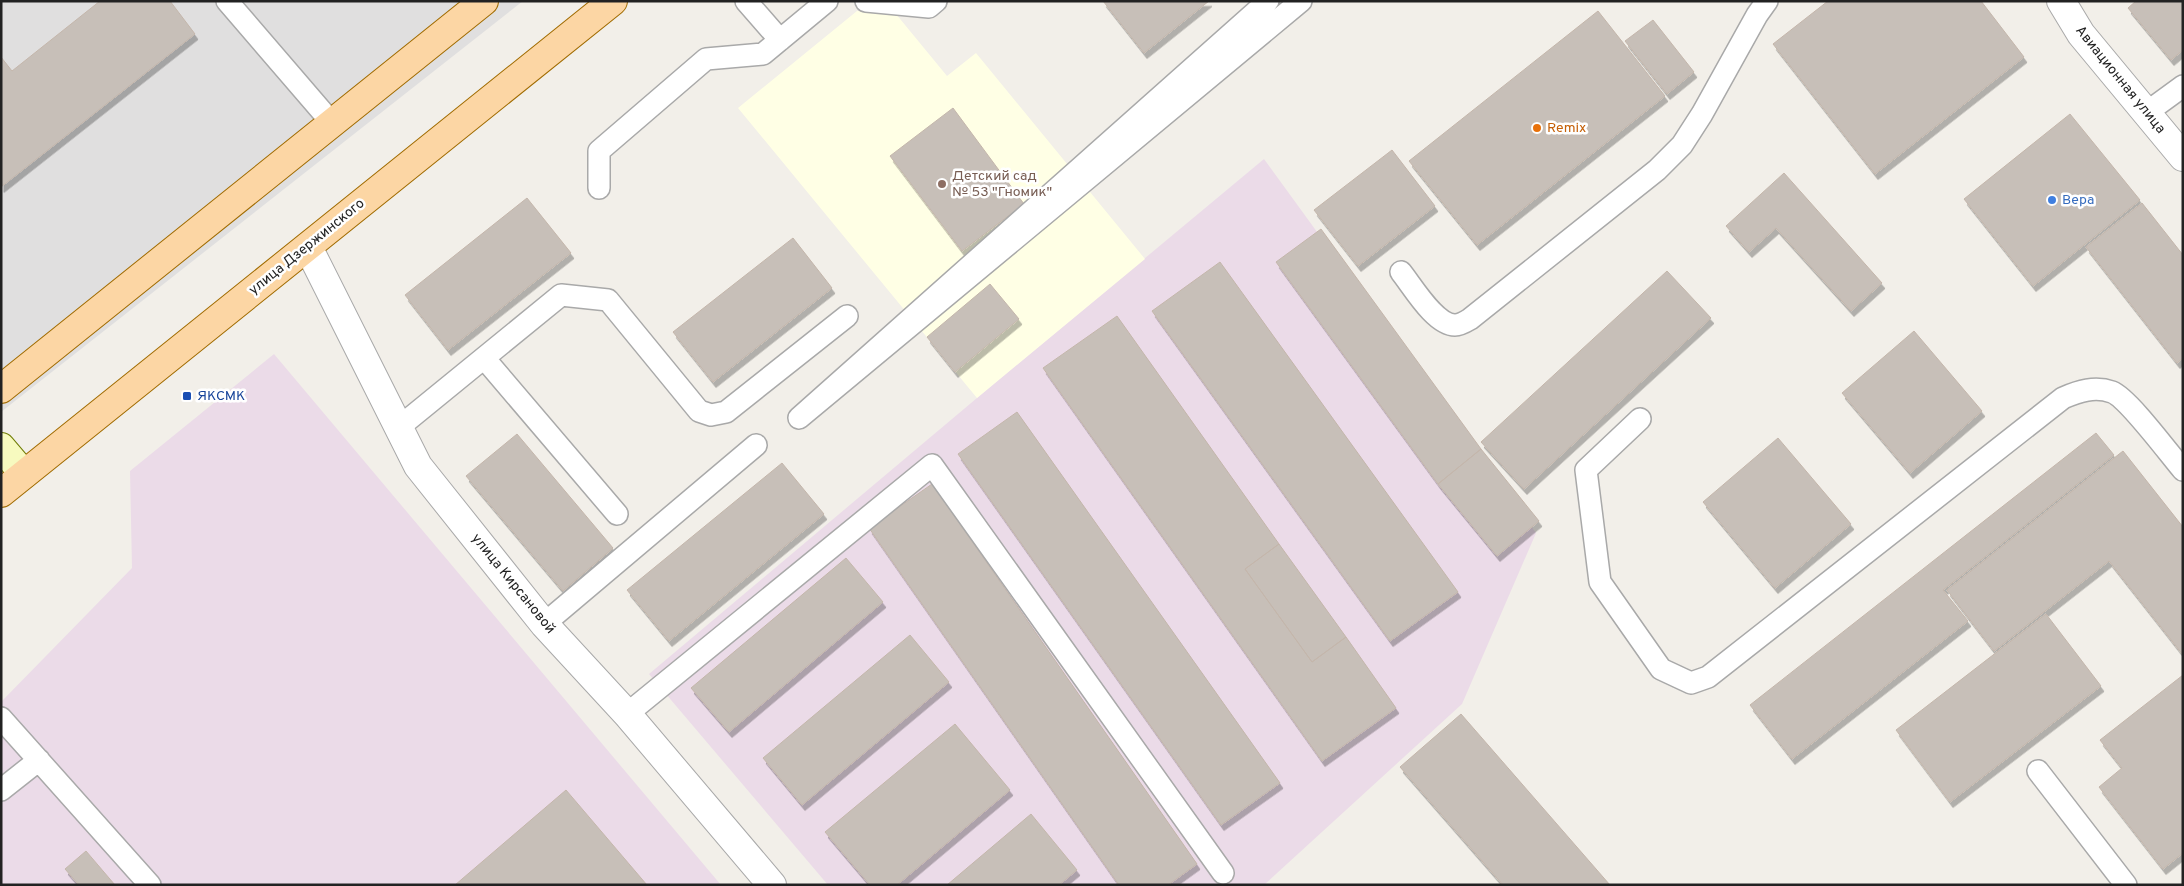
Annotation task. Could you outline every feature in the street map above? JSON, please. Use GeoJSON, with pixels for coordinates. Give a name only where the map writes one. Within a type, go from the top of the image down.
{"type":"FeatureCollection","features":[{"type":"Feature","properties":{"kind":"main road"},"geometry":{"type":"LineString","coordinates":[[1,389],[484,1]]}},
{"type":"Feature","properties":{"kind":"main road","name":"улица Дзержинского"},"geometry":{"type":"LineString","coordinates":[[1,493],[613,1]]}},
{"type":"Feature","properties":{"kind":"main road"},"geometry":{"type":"LineString","coordinates":[[1,447],[24,474]]}},
{"type":"Feature","properties":{"kind":"street","name":"Авиационная улица"},"geometry":{"type":"LineString","coordinates":[[2060,1],[2081,34],[2183,157]]}},
{"type":"Feature","properties":{"kind":"street","name":"улица Кирсановой"},"geometry":{"type":"LineString","coordinates":[[308,247],[418,466],[544,624],[626,714],[772,885]]}},
{"type":"Feature","properties":{"kind":"lane"},"geometry":{"type":"LineString","coordinates":[[227,1],[332,123]]}},
{"type":"Feature","properties":{"kind":"lane"},"geometry":{"type":"LineString","coordinates":[[746,1],[780,40]]}},
{"type":"Feature","properties":{"kind":"lane"},"geometry":{"type":"LineString","coordinates":[[599,188],[599,151],[706,59],[763,54],[827,1]]}},
{"type":"Feature","properties":{"kind":"lane"},"geometry":{"type":"LineString","coordinates":[[866,1],[929,7],[936,1]]}},
{"type":"Feature","properties":{"kind":"lane"},"geometry":{"type":"LineString","coordinates":[[799,418],[1268,1]]}},
{"type":"Feature","properties":{"kind":"lane"},"geometry":{"type":"LineString","coordinates":[[799,418],[1285,1]]}},
{"type":"Feature","properties":{"kind":"lane"},"geometry":{"type":"LineString","coordinates":[[1196,73],[1285,1]]}},
{"type":"Feature","properties":{"kind":"lane"},"geometry":{"type":"LineString","coordinates":[[799,418],[1301,1]]}},
{"type":"Feature","properties":{"kind":"lane"},"geometry":{"type":"LineString","coordinates":[[1401,272],[1439,320],[1448,325],[1458,325],[1470,320],[1657,170],[1682,144],[1702,114],[1757,14],[1767,1]]}},
{"type":"Feature","properties":{"kind":"lane"},"geometry":{"type":"LineString","coordinates":[[2146,113],[2183,86]]}},
{"type":"Feature","properties":{"kind":"lane"},"geometry":{"type":"LineString","coordinates":[[398,428],[561,296],[608,300],[699,411],[711,414],[726,412],[847,316]]}},
{"type":"Feature","properties":{"kind":"lane"},"geometry":{"type":"LineString","coordinates":[[484,358],[617,514]]}},
{"type":"Feature","properties":{"kind":"lane"},"geometry":{"type":"LineString","coordinates":[[1640,419],[1586,470],[1600,582],[1661,669],[1691,683],[1708,677],[2063,398],[2080,391],[2097,389],[2114,392],[2135,412],[2183,470]]}},
{"type":"Feature","properties":{"kind":"lane"},"geometry":{"type":"LineString","coordinates":[[544,624],[756,445]]}},
{"type":"Feature","properties":{"kind":"lane"},"geometry":{"type":"LineString","coordinates":[[626,714],[932,465],[1222,873]]}},
{"type":"Feature","properties":{"kind":"lane"},"geometry":{"type":"LineString","coordinates":[[1,718],[150,885]]}},
{"type":"Feature","properties":{"kind":"lane"},"geometry":{"type":"LineString","coordinates":[[1,790],[39,760]]}},
{"type":"Feature","properties":{"kind":"lane"},"geometry":{"type":"LineString","coordinates":[[2038,771],[2126,885]]}},
{"type":"Feature","properties":{"kind":"shaded area"},"geometry":{"type":"Polygon","coordinates":[[[1,1],[523,1],[1,412],[1,1]]]}},
{"type":"Feature","properties":{"kind":"shaded area","name":"Детский сад № 53 \"Гномик\""},"geometry":{"type":"Polygon","coordinates":[[[857,11],[896,14],[947,76],[976,53],[1145,259],[977,398],[738,108],[857,11]]]}},
{"type":"Feature","properties":{"kind":"shaded area"},"geometry":{"type":"Polygon","coordinates":[[[1264,159],[1536,533],[1462,704],[1264,885],[828,885],[649,674],[1264,159]]]}},
{"type":"Feature","properties":{"kind":"shaded area","name":"ЯКСМК"},"geometry":{"type":"Polygon","coordinates":[[[274,354],[721,885],[1,885],[1,702],[132,568],[130,471],[274,354]]]}},
{"type":"Feature","properties":{"kind":"building"},"geometry":{"type":"Polygon","coordinates":[[[100,1],[170,1],[195,34],[1,187],[1,57],[12,71],[100,1]]]}},
{"type":"Feature","properties":{"kind":"building"},"geometry":{"type":"Polygon","coordinates":[[[1103,1],[1209,1],[1144,53],[1103,1]]]}},
{"type":"Feature","properties":{"kind":"building"},"geometry":{"type":"Polygon","coordinates":[[[1828,1],[1981,1],[2024,57],[1875,174],[1773,44],[1828,1]]]}},
{"type":"Feature","properties":{"kind":"building"},"geometry":{"type":"Polygon","coordinates":[[[2136,1],[2183,1],[2183,50],[2171,60],[2128,8],[2136,1]]]}},
{"type":"Feature","properties":{"kind":"building","name":"Remix"},"geometry":{"type":"Polygon","coordinates":[[[1598,11],[1665,96],[1477,245],[1409,161],[1598,11]]]}},
{"type":"Feature","properties":{"kind":"building"},"geometry":{"type":"Polygon","coordinates":[[[1653,20],[1694,72],[1667,94],[1625,41],[1653,20]]]}},
{"type":"Feature","properties":{"kind":"building"},"geometry":{"type":"Polygon","coordinates":[[[953,108],[1024,204],[962,251],[890,156],[953,108]]]}},
{"type":"Feature","properties":{"kind":"building","name":"Вера"},"geometry":{"type":"Polygon","coordinates":[[[2070,114],[2140,200],[2033,286],[1964,199],[2070,114]]]}},
{"type":"Feature","properties":{"kind":"building"},"geometry":{"type":"Polygon","coordinates":[[[1392,150],[1435,206],[1358,266],[1314,210],[1392,150]]]}},
{"type":"Feature","properties":{"kind":"building"},"geometry":{"type":"Polygon","coordinates":[[[1784,173],[1882,283],[1851,311],[1776,228],[1749,252],[1726,226],[1784,173]]]}},
{"type":"Feature","properties":{"kind":"building"},"geometry":{"type":"Polygon","coordinates":[[[527,198],[571,253],[448,350],[405,295],[527,198]]]}},
{"type":"Feature","properties":{"kind":"building"},"geometry":{"type":"Polygon","coordinates":[[[2142,203],[2183,255],[2183,358],[2177,363],[2086,247],[2142,203]]]}},
{"type":"Feature","properties":{"kind":"building"},"geometry":{"type":"Polygon","coordinates":[[[1321,229],[1481,449],[1438,484],[1276,262],[1321,229]]]}},
{"type":"Feature","properties":{"kind":"building"},"geometry":{"type":"Polygon","coordinates":[[[793,238],[832,288],[713,382],[673,332],[793,238]]]}},
{"type":"Feature","properties":{"kind":"building"},"geometry":{"type":"Polygon","coordinates":[[[1220,262],[1458,592],[1390,641],[1152,311],[1220,262]]]}},
{"type":"Feature","properties":{"kind":"building"},"geometry":{"type":"Polygon","coordinates":[[[1667,271],[1711,318],[1524,489],[1481,442],[1667,271]]]}},
{"type":"Feature","properties":{"kind":"building"},"geometry":{"type":"Polygon","coordinates":[[[990,284],[1019,319],[955,372],[927,337],[990,284]]]}},
{"type":"Feature","properties":{"kind":"building"},"geometry":{"type":"Polygon","coordinates":[[[1117,316],[1279,544],[1245,569],[1312,662],[1346,637],[1396,708],[1322,761],[1043,368],[1117,316]]]}},
{"type":"Feature","properties":{"kind":"building"},"geometry":{"type":"Polygon","coordinates":[[[1914,331],[1982,411],[1910,473],[1842,393],[1914,331]]]}},
{"type":"Feature","properties":{"kind":"building"},"geometry":{"type":"Polygon","coordinates":[[[1017,412],[1280,783],[1221,825],[958,454],[1017,412]]]}},
{"type":"Feature","properties":{"kind":"building"},"geometry":{"type":"Polygon","coordinates":[[[2096,433],[2114,455],[1943,590],[1968,621],[1792,759],[1750,705],[2096,433]]]}},
{"type":"Feature","properties":{"kind":"building"},"geometry":{"type":"Polygon","coordinates":[[[517,434],[613,548],[563,591],[466,476],[517,434]]]}},
{"type":"Feature","properties":{"kind":"building"},"geometry":{"type":"Polygon","coordinates":[[[1778,438],[1851,524],[1775,588],[1703,502],[1778,438]]]}},
{"type":"Feature","properties":{"kind":"building"},"geometry":{"type":"Polygon","coordinates":[[[1481,449],[1539,521],[1497,556],[1438,484],[1481,449]]]}},
{"type":"Feature","properties":{"kind":"building"},"geometry":{"type":"Polygon","coordinates":[[[2123,451],[2183,527],[2183,655],[2109,561],[1994,651],[1947,590],[2123,451]]]}},
{"type":"Feature","properties":{"kind":"building"},"geometry":{"type":"Polygon","coordinates":[[[782,463],[824,514],[669,641],[627,590],[782,463]]]}},
{"type":"Feature","properties":{"kind":"building"},"geometry":{"type":"Polygon","coordinates":[[[932,484],[1197,864],[1168,885],[1119,885],[869,528],[932,484]]]}},
{"type":"Feature","properties":{"kind":"building"},"geometry":{"type":"Polygon","coordinates":[[[1279,544],[1346,637],[1312,662],[1245,569],[1279,544]]]}},
{"type":"Feature","properties":{"kind":"building"},"geometry":{"type":"Polygon","coordinates":[[[846,558],[883,602],[729,732],[691,688],[846,558]]]}},
{"type":"Feature","properties":{"kind":"building"},"geometry":{"type":"Polygon","coordinates":[[[2046,614],[2101,686],[1950,802],[1896,730],[2046,614]]]}},
{"type":"Feature","properties":{"kind":"building"},"geometry":{"type":"Polygon","coordinates":[[[910,635],[949,682],[802,805],[763,758],[910,635]]]}},
{"type":"Feature","properties":{"kind":"building"},"geometry":{"type":"Polygon","coordinates":[[[2183,675],[2183,853],[2163,869],[2099,787],[2122,768],[2100,740],[2183,675]]]}},
{"type":"Feature","properties":{"kind":"building"},"geometry":{"type":"Polygon","coordinates":[[[1461,714],[1610,885],[1503,885],[1400,767],[1461,714]]]}},
{"type":"Feature","properties":{"kind":"building"},"geometry":{"type":"Polygon","coordinates":[[[955,724],[1010,790],[897,885],[870,885],[825,832],[955,724]]]}},
{"type":"Feature","properties":{"kind":"building"},"geometry":{"type":"Polygon","coordinates":[[[566,790],[647,885],[455,885],[566,790]]]}},
{"type":"Feature","properties":{"kind":"building"},"geometry":{"type":"Polygon","coordinates":[[[1031,814],[1077,870],[1059,885],[947,885],[1031,814]]]}},
{"type":"Feature","properties":{"kind":"building"},"geometry":{"type":"Polygon","coordinates":[[[86,851],[115,885],[79,885],[65,869],[86,851]]]}},
{"type":"Feature","properties":{"kind":"place","name":"Remix"},"geometry":{"type":"Point","coordinates":[1537,128]}},
{"type":"Feature","properties":{"kind":"place","name":"Детский сад № 53 \"Гномик\""},"geometry":{"type":"Point","coordinates":[942,184]}},
{"type":"Feature","properties":{"kind":"place","name":"Вера"},"geometry":{"type":"Point","coordinates":[2052,200]}},
{"type":"Feature","properties":{"kind":"place","name":"ЯКСМК"},"geometry":{"type":"Point","coordinates":[187,396]}}]}
